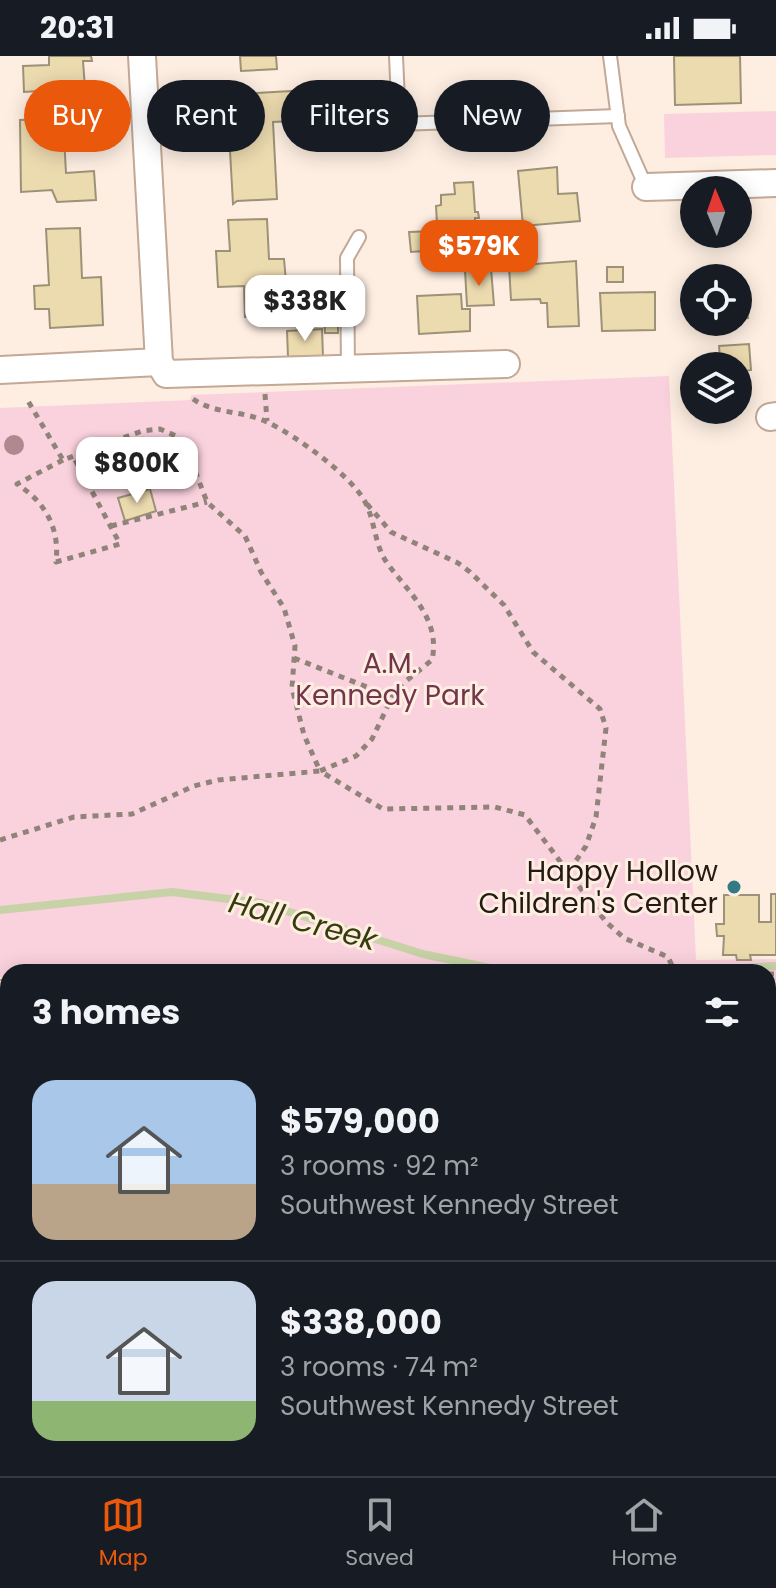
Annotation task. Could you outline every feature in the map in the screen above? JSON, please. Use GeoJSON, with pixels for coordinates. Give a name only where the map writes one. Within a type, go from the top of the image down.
{"type":"FeatureCollection","features":[{"type":"Feature","properties":{"kind":"street"},"geometry":{"type":"LineString","coordinates":[[142,56],[162,368]]}},
{"type":"Feature","properties":{"kind":"street"},"geometry":{"type":"LineString","coordinates":[[646,187],[776,183]]}},
{"type":"Feature","properties":{"kind":"street"},"geometry":{"type":"LineString","coordinates":[[0,370],[348,370],[506,364]]}},
{"type":"Feature","properties":{"kind":"lane"},"geometry":{"type":"LineString","coordinates":[[396,56],[399,124],[618,116]]}},
{"type":"Feature","properties":{"kind":"lane"},"geometry":{"type":"LineString","coordinates":[[610,56],[618,116],[646,187]]}},
{"type":"Feature","properties":{"kind":"lane"},"geometry":{"type":"LineString","coordinates":[[348,370],[347,258],[359,237]]}},
{"type":"Feature","properties":{"kind":"path"},"geometry":{"type":"LineString","coordinates":[[162,368],[205,408],[267,421],[307,448],[364,501],[391,532],[458,563],[470,572],[504,605],[533,652],[600,709],[606,728],[596,817],[586,846],[569,871]]}},
{"type":"Feature","properties":{"kind":"path"},"geometry":{"type":"LineString","coordinates":[[28,401],[63,460]]}},
{"type":"Feature","properties":{"kind":"path"},"geometry":{"type":"LineString","coordinates":[[73,456],[120,544],[56,562],[54,525],[39,503],[17,484],[63,460],[73,456],[122,437],[160,429],[176,436],[187,450],[207,502],[245,536],[291,625],[294,658],[292,688],[304,735],[320,771],[383,809],[495,807],[525,815],[606,922],[624,938],[668,957],[671,964]]}},
{"type":"Feature","properties":{"kind":"path"},"geometry":{"type":"LineString","coordinates":[[0,840],[74,817],[132,814],[194,786],[218,780],[320,771],[356,756],[372,739],[396,689],[432,660],[434,649],[431,626],[422,607],[385,560],[364,501]]}},
{"type":"Feature","properties":{"kind":"path"},"geometry":{"type":"LineString","coordinates":[[111,526],[207,502]]}},
{"type":"Feature","properties":{"kind":"path"},"geometry":{"type":"LineString","coordinates":[[294,658],[392,697]]}},
{"type":"Feature","properties":{"kind":"green space"},"geometry":{"type":"Polygon","coordinates":[[[776,111],[776,155],[665,158],[664,114],[776,111]]]}},
{"type":"Feature","properties":{"kind":"green space","name":"A.M. Kennedy Park"},"geometry":{"type":"Polygon","coordinates":[[[669,376],[696,960],[776,959],[776,964],[0,964],[0,408],[190,400],[191,395],[669,376]]]}},
{"type":"Feature","properties":{"kind":"building"},"geometry":{"type":"Polygon","coordinates":[[[49,56],[91,56],[92,61],[83,61],[84,80],[24,80],[24,92],[23,66],[49,65],[49,56]]]}},
{"type":"Feature","properties":{"kind":"building"},"geometry":{"type":"Polygon","coordinates":[[[240,56],[276,56],[277,69],[241,71],[240,56]]]}},
{"type":"Feature","properties":{"kind":"building"},"geometry":{"type":"Polygon","coordinates":[[[674,56],[740,56],[741,103],[675,105],[674,56]]]}},
{"type":"Feature","properties":{"kind":"building"},"geometry":{"type":"Polygon","coordinates":[[[281,92],[281,122],[273,122],[277,199],[237,201],[233,204],[230,152],[265,152],[265,93],[281,92]]]}},
{"type":"Feature","properties":{"kind":"building"},"geometry":{"type":"Polygon","coordinates":[[[20,120],[24,120],[24,152],[65,152],[66,173],[94,171],[96,200],[57,202],[52,190],[21,192],[20,120]]]}},
{"type":"Feature","properties":{"kind":"building"},"geometry":{"type":"Polygon","coordinates":[[[557,167],[558,194],[577,193],[580,221],[523,226],[518,171],[557,167]]]}},
{"type":"Feature","properties":{"kind":"building"},"geometry":{"type":"Polygon","coordinates":[[[473,182],[475,212],[478,212],[479,218],[475,218],[475,231],[443,233],[442,224],[437,224],[436,206],[441,205],[441,195],[455,194],[454,183],[473,182]]]}},
{"type":"Feature","properties":{"kind":"building"},"geometry":{"type":"Polygon","coordinates":[[[267,219],[269,259],[284,259],[289,315],[245,317],[244,286],[218,287],[216,251],[230,251],[228,220],[267,219]]]}},
{"type":"Feature","properties":{"kind":"building"},"geometry":{"type":"Polygon","coordinates":[[[80,228],[82,278],[101,277],[103,325],[50,328],[49,309],[35,309],[34,286],[49,285],[46,229],[80,228]]]}},
{"type":"Feature","properties":{"kind":"building"},"geometry":{"type":"Polygon","coordinates":[[[437,231],[438,250],[411,252],[409,232],[437,231]]]}},
{"type":"Feature","properties":{"kind":"building"},"geometry":{"type":"Polygon","coordinates":[[[534,247],[535,264],[576,261],[579,326],[548,327],[547,303],[541,303],[540,299],[511,300],[508,248],[534,247]]]}},
{"type":"Feature","properties":{"kind":"building"},"geometry":{"type":"Polygon","coordinates":[[[607,267],[623,267],[623,282],[607,282],[607,267]]]}},
{"type":"Feature","properties":{"kind":"building"},"geometry":{"type":"Polygon","coordinates":[[[491,269],[494,305],[467,306],[465,270],[491,269]]]}},
{"type":"Feature","properties":{"kind":"building"},"geometry":{"type":"Polygon","coordinates":[[[655,292],[655,330],[602,331],[600,293],[655,292]]]}},
{"type":"Feature","properties":{"kind":"building"},"geometry":{"type":"Polygon","coordinates":[[[461,294],[462,309],[470,309],[470,331],[419,334],[417,296],[461,294]]]}},
{"type":"Feature","properties":{"kind":"building"},"geometry":{"type":"Polygon","coordinates":[[[338,314],[338,333],[325,333],[324,315],[338,314]]]}},
{"type":"Feature","properties":{"kind":"building"},"geometry":{"type":"Polygon","coordinates":[[[322,329],[323,356],[288,357],[287,331],[322,329]]]}},
{"type":"Feature","properties":{"kind":"building"},"geometry":{"type":"Polygon","coordinates":[[[749,344],[750,352],[720,352],[719,346],[749,344]]]}},
{"type":"Feature","properties":{"kind":"building"},"geometry":{"type":"Polygon","coordinates":[[[150,489],[156,511],[125,521],[118,498],[150,489]]]}},
{"type":"Feature","properties":{"kind":"building"},"geometry":{"type":"Polygon","coordinates":[[[771,894],[776,894],[776,955],[750,955],[751,960],[737,960],[736,955],[723,955],[724,936],[717,936],[716,924],[724,924],[724,895],[759,895],[759,922],[771,922],[771,894]]]}},
{"type":"Feature","properties":{"kind":"waterway","name":"Hall Creek"},"geometry":{"type":"LineString","coordinates":[[0,910],[172,892],[261,903],[423,954],[471,964]]}},
{"type":"Feature","properties":{"kind":"place","name":"Happy Hollow Children's Center"},"geometry":{"type":"Point","coordinates":[734,887]}}]}
